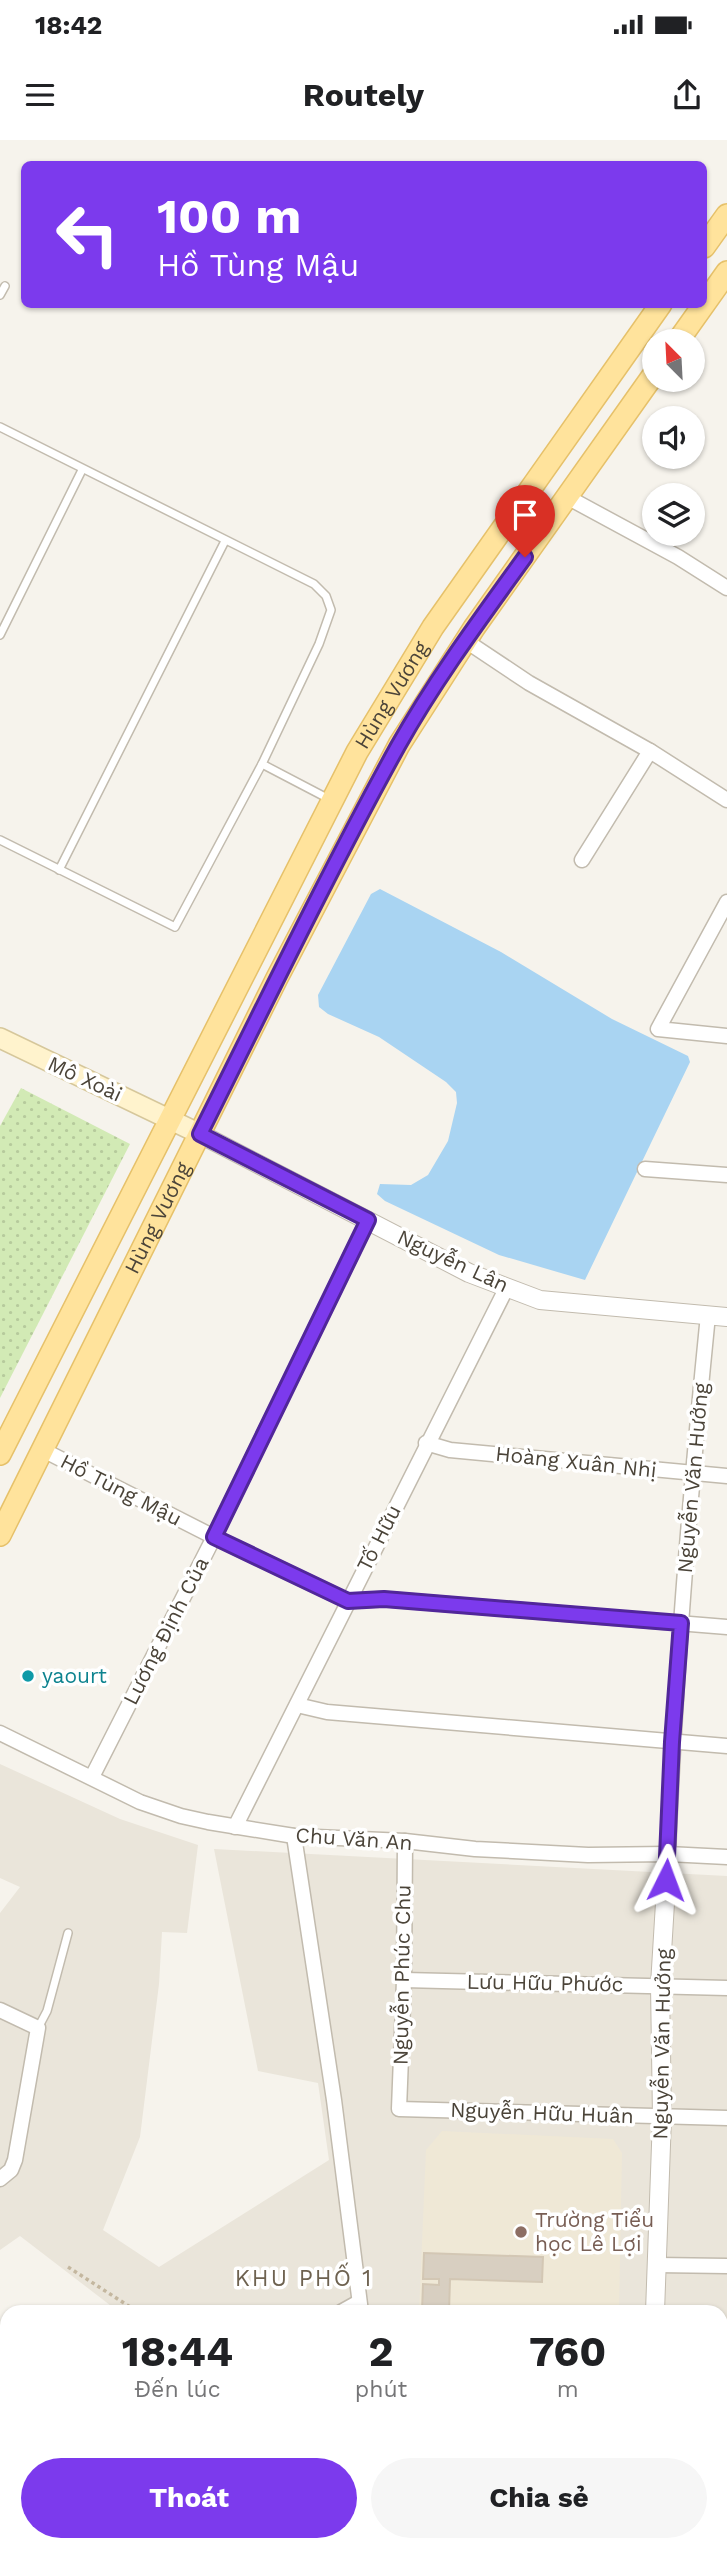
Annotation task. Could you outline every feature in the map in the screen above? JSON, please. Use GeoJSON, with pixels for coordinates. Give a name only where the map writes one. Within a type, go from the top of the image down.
{"type":"FeatureCollection","features":[{"type":"Feature","properties":{"kind":"main road"},"geometry":{"type":"LineString","coordinates":[[707,243],[727,215]]}},
{"type":"Feature","properties":{"kind":"main road"},"geometry":{"type":"LineString","coordinates":[[707,300],[727,272]]}},
{"type":"Feature","properties":{"kind":"main road","name":"Hùng Vương"},"geometry":{"type":"LineString","coordinates":[[0,1454],[332,801],[392,692],[433,628],[658,308]]}},
{"type":"Feature","properties":{"kind":"main road"},"geometry":{"type":"LineString","coordinates":[[687,329],[701,308]]}},
{"type":"Feature","properties":{"kind":"main road","name":"Hùng Vương"},"geometry":{"type":"LineString","coordinates":[[0,1535],[284,965],[399,745],[466,640],[642,391]]}},
{"type":"Feature","properties":{"kind":"main road","name":"Mô Xoài"},"geometry":{"type":"LineString","coordinates":[[0,1038],[200,1134]]}},
{"type":"Feature","properties":{"kind":"street"},"geometry":{"type":"LineString","coordinates":[[567,497],[678,557],[727,588]]}},
{"type":"Feature","properties":{"kind":"street"},"geometry":{"type":"LineString","coordinates":[[466,640],[529,683],[650,751],[727,800]]}},
{"type":"Feature","properties":{"kind":"street"},"geometry":{"type":"LineString","coordinates":[[582,860],[650,751]]}},
{"type":"Feature","properties":{"kind":"street"},"geometry":{"type":"LineString","coordinates":[[727,902],[658,1029],[727,1036]]}},
{"type":"Feature","properties":{"kind":"street","name":"Nguyễn Lân"},"geometry":{"type":"LineString","coordinates":[[200,1134],[469,1273],[540,1300],[727,1317]]}},
{"type":"Feature","properties":{"kind":"street"},"geometry":{"type":"LineString","coordinates":[[645,1169],[727,1175]]}},
{"type":"Feature","properties":{"kind":"street","name":"Lương Định Của"},"geometry":{"type":"LineString","coordinates":[[92,1777],[214,1537],[368,1220]]}},
{"type":"Feature","properties":{"kind":"street","name":"Tố Hữu"},"geometry":{"type":"LineString","coordinates":[[235,1827],[426,1443],[507,1287]]}},
{"type":"Feature","properties":{"kind":"street","name":"Nguyễn Văn Hưởng"},"geometry":{"type":"LineString","coordinates":[[655,2305],[662,2117],[660,1985],[672,1742],[692,1473],[708,1315]]}},
{"type":"Feature","properties":{"kind":"street","name":"Hoàng Xuân Nhị"},"geometry":{"type":"LineString","coordinates":[[426,1443],[450,1450],[727,1476]]}},
{"type":"Feature","properties":{"kind":"street","name":"Hồ Tùng Mậu"},"geometry":{"type":"LineString","coordinates":[[43,1450],[348,1601],[384,1599],[727,1627]]}},
{"type":"Feature","properties":{"kind":"street"},"geometry":{"type":"LineString","coordinates":[[297,1705],[327,1712],[727,1746]]}},
{"type":"Feature","properties":{"kind":"street","name":"Chu Văn An"},"geometry":{"type":"LineString","coordinates":[[0,1733],[160,1809],[235,1827],[295,1836],[404,1841],[475,1849],[588,1855],[668,1854],[727,1857]]}},
{"type":"Feature","properties":{"kind":"street"},"geometry":{"type":"LineString","coordinates":[[295,1836],[360,2305]]}},
{"type":"Feature","properties":{"kind":"street","name":"Nguyễn Phúc Chu"},"geometry":{"type":"LineString","coordinates":[[398,2109],[404,1980],[404,1841]]}},
{"type":"Feature","properties":{"kind":"street","name":"Lưu Hữu Phước"},"geometry":{"type":"LineString","coordinates":[[404,1980],[727,1988]]}},
{"type":"Feature","properties":{"kind":"street"},"geometry":{"type":"LineString","coordinates":[[0,2010],[38,2028],[15,2160],[11,2170],[0,2179]]}},
{"type":"Feature","properties":{"kind":"street","name":"Nguyễn Hữu Huân"},"geometry":{"type":"LineString","coordinates":[[398,2109],[727,2118]]}},
{"type":"Feature","properties":{"kind":"street"},"geometry":{"type":"LineString","coordinates":[[657,2265],[727,2266]]}},
{"type":"Feature","properties":{"kind":"lane"},"geometry":{"type":"LineString","coordinates":[[0,296],[5,286]]}},
{"type":"Feature","properties":{"kind":"lane"},"geometry":{"type":"LineString","coordinates":[[0,428],[314,584],[326,596],[331,610],[319,644],[262,764],[175,927],[0,840]]}},
{"type":"Feature","properties":{"kind":"lane"},"geometry":{"type":"LineString","coordinates":[[0,635],[82,470]]}},
{"type":"Feature","properties":{"kind":"lane"},"geometry":{"type":"LineString","coordinates":[[59,870],[225,541]]}},
{"type":"Feature","properties":{"kind":"lane"},"geometry":{"type":"LineString","coordinates":[[262,764],[332,801]]}},
{"type":"Feature","properties":{"kind":"lane"},"geometry":{"type":"LineString","coordinates":[[38,2028],[47,2011],[68,1933]]}},
{"type":"Feature","properties":{"kind":"path"},"geometry":{"type":"LineString","coordinates":[[68,2267],[127,2305]]}},
{"type":"Feature","properties":{"kind":"shaded area"},"geometry":{"type":"Polygon","coordinates":[[[0,1764],[120,1819],[198,1845],[187,1933],[162,1932],[159,1984],[140,2137],[103,2230],[159,2267],[329,2160],[318,2083],[258,2071],[214,1849],[727,1876],[727,2305],[110,2305],[20,2236],[0,2250],[0,1913],[20,1887],[0,1878],[0,1764]]]}},
{"type":"Feature","properties":{"kind":"shaded area","name":"Trường Tiểu học Lê Lợi"},"geometry":{"type":"Polygon","coordinates":[[[442,2131],[613,2139],[622,2153],[619,2305],[419,2305],[426,2150],[442,2131]]]}},
{"type":"Feature","properties":{"kind":"green space"},"geometry":{"type":"Polygon","coordinates":[[[21,1088],[130,1144],[0,1398],[0,1126],[21,1088]]]}},
{"type":"Feature","properties":{"kind":"water"},"geometry":{"type":"Polygon","coordinates":[[[380,889],[501,952],[612,1019],[688,1056],[690,1062],[585,1280],[499,1255],[385,1201],[377,1194],[380,1184],[411,1185],[428,1175],[448,1141],[457,1103],[456,1092],[446,1082],[379,1037],[328,1014],[319,1007],[318,995],[371,894],[380,889]]]}},
{"type":"Feature","properties":{"kind":"building"},"geometry":{"type":"Polygon","coordinates":[[[424,2253],[543,2257],[542,2282],[450,2279],[449,2305],[422,2305],[423,2284],[439,2285],[439,2279],[423,2279],[424,2253]]]}},
{"type":"Feature","properties":{"kind":"place","name":"yaourt"},"geometry":{"type":"Point","coordinates":[28,1676]}},
{"type":"Feature","properties":{"kind":"place","name":"Trường Tiểu học Lê Lợi"},"geometry":{"type":"Point","coordinates":[521,2232]}},
{"type":"Feature","properties":{"kind":"district","name":"KHU PHỐ 1"},"geometry":{"type":"Point","coordinates":[304,2278]}},
{"type":"Feature","properties":{"kind":"route"},"geometry":{"type":"LineString","coordinates":[[525,557],[474,628],[399,745],[200,1134],[368,1220],[214,1537],[348,1601],[384,1599],[681,1623],[666,1880]]}}]}
